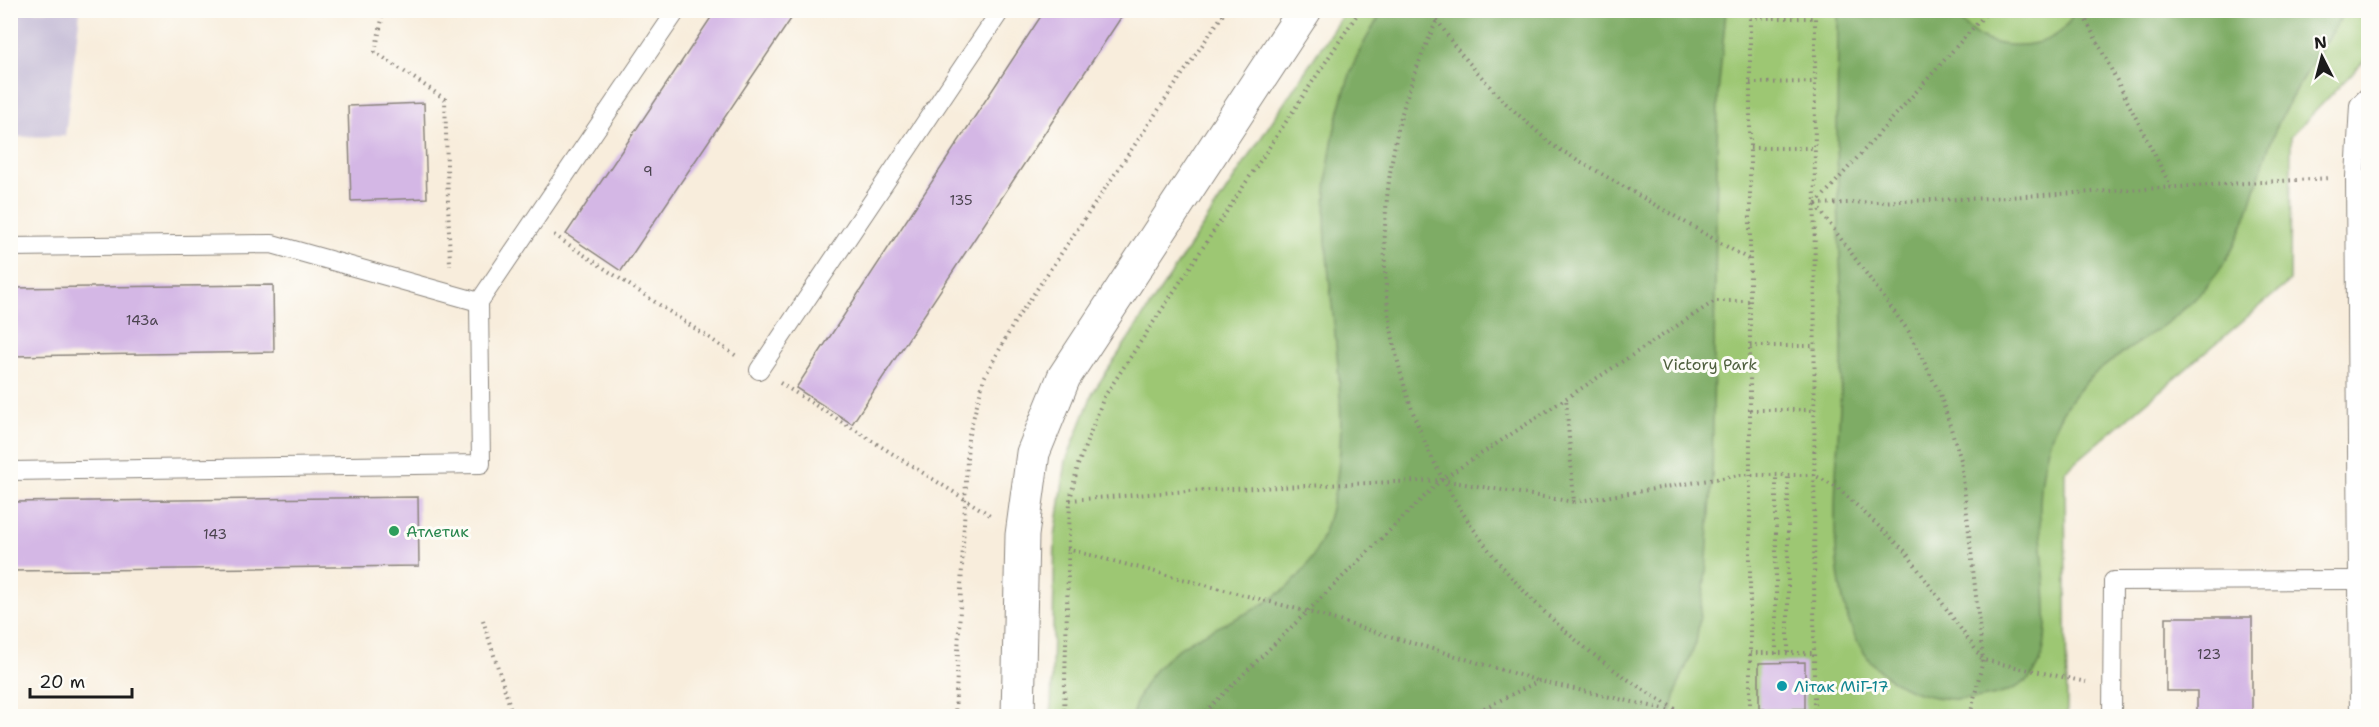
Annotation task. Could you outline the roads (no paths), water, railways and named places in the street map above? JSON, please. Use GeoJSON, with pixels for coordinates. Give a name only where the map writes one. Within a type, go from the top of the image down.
{"type":"FeatureCollection","features":[{"type":"Feature","properties":{"kind":"street"},"geometry":{"type":"LineString","coordinates":[[1018,717],[1022,535],[1033,453],[1064,376],[1305,10]]}},
{"type":"Feature","properties":{"kind":"lane"},"geometry":{"type":"LineString","coordinates":[[10,471],[481,464],[479,302],[677,10]]}},
{"type":"Feature","properties":{"kind":"lane"},"geometry":{"type":"LineString","coordinates":[[759,370],[1001,10]]}},
{"type":"Feature","properties":{"kind":"lane"},"geometry":{"type":"LineString","coordinates":[[2359,717],[2355,177],[2359,105],[2368,96]]}},
{"type":"Feature","properties":{"kind":"lane"},"geometry":{"type":"LineString","coordinates":[[10,248],[272,244],[479,302]]}},
{"type":"Feature","properties":{"kind":"lane"},"geometry":{"type":"LineString","coordinates":[[2112,717],[2113,581],[2359,580]]}},
{"type":"Feature","properties":{"kind":"place","name":"Атлетик"},"geometry":{"type":"Point","coordinates":[394,531]}},
{"type":"Feature","properties":{"kind":"place","name":"Літак МіГ-17"},"geometry":{"type":"Point","coordinates":[1782,686]}},
{"type":"Feature","properties":{"kind":"park label","name":"Victory Park"},"geometry":{"type":"Point","coordinates":[1710,364]}}]}
